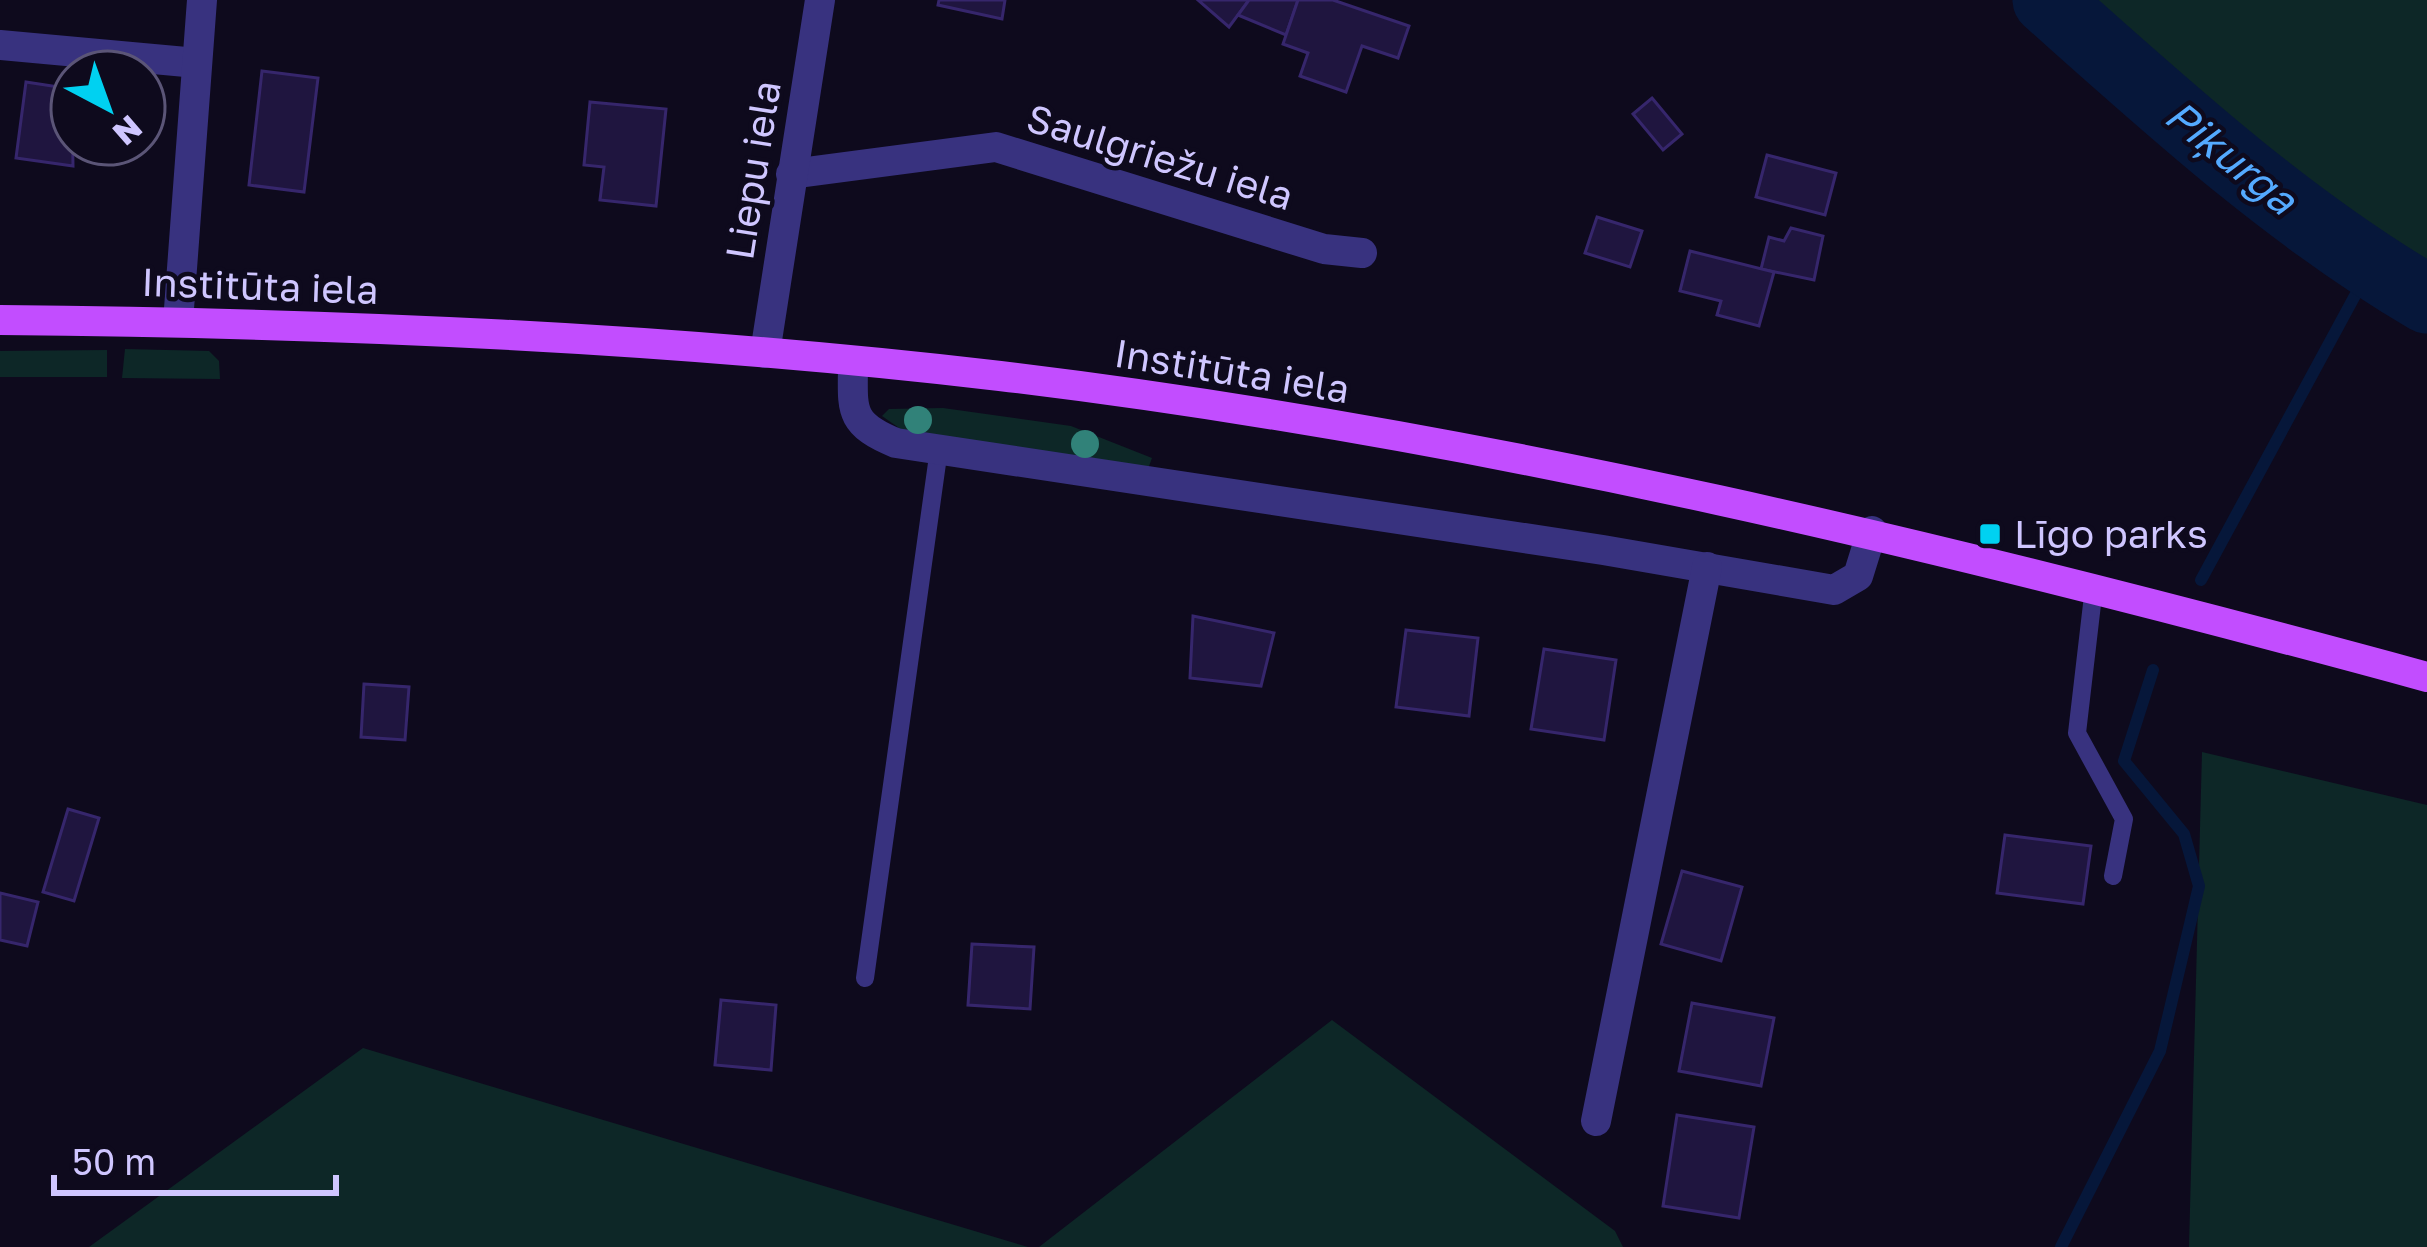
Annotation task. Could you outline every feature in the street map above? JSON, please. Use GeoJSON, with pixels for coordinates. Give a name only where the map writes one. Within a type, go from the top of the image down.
{"type":"FeatureCollection","features":[{"type":"Feature","properties":{"kind":"main road","name":"Institūta iela"},"geometry":{"type":"LineString","coordinates":[[0,320],[397,329],[765,353],[1086,388],[1432,441],[1872,531],[2427,676]]}},
{"type":"Feature","properties":{"kind":"street"},"geometry":{"type":"LineString","coordinates":[[178,322],[202,0]]}},
{"type":"Feature","properties":{"kind":"street","name":"Liepu iela"},"geometry":{"type":"LineString","coordinates":[[765,353],[820,0]]}},
{"type":"Feature","properties":{"kind":"street"},"geometry":{"type":"LineString","coordinates":[[0,45],[196,63]]}},
{"type":"Feature","properties":{"kind":"street","name":"Saulgriežu iela"},"geometry":{"type":"LineString","coordinates":[[791,174],[996,147],[1324,249],[1361,253]]}},
{"type":"Feature","properties":{"kind":"street"},"geometry":{"type":"LineString","coordinates":[[854,361],[856,418],[868,432],[896,443],[1834,590],[1858,575],[1872,531]]}},
{"type":"Feature","properties":{"kind":"street"},"geometry":{"type":"LineString","coordinates":[[1596,1121],[1707,567]]}},
{"type":"Feature","properties":{"kind":"lane"},"geometry":{"type":"LineString","coordinates":[[865,978],[939,449]]}},
{"type":"Feature","properties":{"kind":"lane"},"geometry":{"type":"LineString","coordinates":[[2094,587],[2077,734],[2124,819],[2113,876]]}},
{"type":"Feature","properties":{"kind":"green space"},"geometry":{"type":"Polygon","coordinates":[[[2018,0],[2427,0],[2427,321],[2270,224],[2018,0]]]}},
{"type":"Feature","properties":{"kind":"green space"},"geometry":{"type":"Polygon","coordinates":[[[125,349],[209,351],[219,361],[220,379],[122,378],[125,349]]]}},
{"type":"Feature","properties":{"kind":"green space"},"geometry":{"type":"Polygon","coordinates":[[[107,350],[107,377],[0,377],[0,351],[107,350]]]}},
{"type":"Feature","properties":{"kind":"green space"},"geometry":{"type":"Polygon","coordinates":[[[943,408],[1071,426],[1152,458],[1148,469],[902,430],[882,416],[889,409],[943,408]]]}},
{"type":"Feature","properties":{"kind":"green space"},"geometry":{"type":"Polygon","coordinates":[[[2202,752],[2427,805],[2427,1247],[2189,1247],[2202,752]]]}},
{"type":"Feature","properties":{"kind":"green space"},"geometry":{"type":"Polygon","coordinates":[[[1332,1020],[1615,1231],[1623,1247],[1039,1247],[1332,1020]]]}},
{"type":"Feature","properties":{"kind":"green space"},"geometry":{"type":"Polygon","coordinates":[[[363,1048],[1028,1247],[89,1247],[363,1048]]]}},
{"type":"Feature","properties":{"kind":"building"},"geometry":{"type":"Polygon","coordinates":[[[939,0],[1005,0],[1002,19],[938,5],[939,0]]]}},
{"type":"Feature","properties":{"kind":"building"},"geometry":{"type":"Polygon","coordinates":[[[1198,0],[1249,0],[1229,27],[1198,0]]]}},
{"type":"Feature","properties":{"kind":"building"},"geometry":{"type":"Polygon","coordinates":[[[1249,0],[1298,0],[1286,35],[1238,15],[1249,0]]]}},
{"type":"Feature","properties":{"kind":"building"},"geometry":{"type":"Polygon","coordinates":[[[1298,0],[1333,0],[1409,26],[1398,58],[1362,46],[1346,92],[1300,76],[1308,53],[1283,44],[1298,0]]]}},
{"type":"Feature","properties":{"kind":"building"},"geometry":{"type":"Polygon","coordinates":[[[262,71],[318,78],[304,192],[249,185],[262,71]]]}},
{"type":"Feature","properties":{"kind":"building"},"geometry":{"type":"Polygon","coordinates":[[[26,82],[48,85],[48,162],[16,158],[26,82]]]}},
{"type":"Feature","properties":{"kind":"building"},"geometry":{"type":"Polygon","coordinates":[[[1652,98],[1682,134],[1663,150],[1633,114],[1652,98]]]}},
{"type":"Feature","properties":{"kind":"building"},"geometry":{"type":"Polygon","coordinates":[[[590,102],[666,109],[656,206],[600,200],[604,167],[584,165],[590,102]]]}},
{"type":"Feature","properties":{"kind":"building"},"geometry":{"type":"Polygon","coordinates":[[[1767,155],[1836,173],[1825,215],[1756,197],[1767,155]]]}},
{"type":"Feature","properties":{"kind":"building"},"geometry":{"type":"Polygon","coordinates":[[[1597,217],[1642,231],[1630,267],[1585,253],[1597,217]]]}},
{"type":"Feature","properties":{"kind":"building"},"geometry":{"type":"Polygon","coordinates":[[[1791,228],[1823,236],[1814,280],[1761,269],[1769,237],[1784,241],[1791,228]]]}},
{"type":"Feature","properties":{"kind":"building"},"geometry":{"type":"Polygon","coordinates":[[[1690,251],[1774,272],[1759,326],[1717,315],[1721,301],[1680,291],[1690,251]]]}},
{"type":"Feature","properties":{"kind":"building"},"geometry":{"type":"Polygon","coordinates":[[[1193,616],[1274,633],[1261,686],[1190,678],[1193,616]]]}},
{"type":"Feature","properties":{"kind":"building"},"geometry":{"type":"Polygon","coordinates":[[[1406,630],[1478,638],[1469,716],[1396,707],[1406,630]]]}},
{"type":"Feature","properties":{"kind":"building"},"geometry":{"type":"Polygon","coordinates":[[[1544,649],[1616,660],[1604,740],[1531,729],[1544,649]]]}},
{"type":"Feature","properties":{"kind":"building"},"geometry":{"type":"Polygon","coordinates":[[[364,684],[409,687],[405,740],[361,737],[364,684]]]}},
{"type":"Feature","properties":{"kind":"building"},"geometry":{"type":"Polygon","coordinates":[[[68,809],[99,818],[74,901],[43,892],[68,809]]]}},
{"type":"Feature","properties":{"kind":"building"},"geometry":{"type":"Polygon","coordinates":[[[2005,835],[2091,846],[2083,904],[1997,893],[2005,835]]]}},
{"type":"Feature","properties":{"kind":"building"},"geometry":{"type":"Polygon","coordinates":[[[1682,871],[1742,887],[1721,961],[1661,944],[1682,871]]]}},
{"type":"Feature","properties":{"kind":"building"},"geometry":{"type":"Polygon","coordinates":[[[0,893],[38,902],[27,946],[0,940],[0,893]]]}},
{"type":"Feature","properties":{"kind":"building"},"geometry":{"type":"Polygon","coordinates":[[[972,944],[1034,947],[1030,1009],[968,1005],[972,944]]]}},
{"type":"Feature","properties":{"kind":"building"},"geometry":{"type":"Polygon","coordinates":[[[721,1000],[776,1005],[771,1070],[715,1065],[721,1000]]]}},
{"type":"Feature","properties":{"kind":"building"},"geometry":{"type":"Polygon","coordinates":[[[1692,1003],[1774,1018],[1761,1086],[1679,1071],[1692,1003]]]}},
{"type":"Feature","properties":{"kind":"building"},"geometry":{"type":"Polygon","coordinates":[[[1677,1115],[1754,1127],[1739,1218],[1663,1206],[1677,1115]]]}},
{"type":"Feature","properties":{"kind":"waterway","name":"Piķurga"},"geometry":{"type":"LineString","coordinates":[[2047,0],[2277,197],[2427,299]]}},
{"type":"Feature","properties":{"kind":"waterway"},"geometry":{"type":"LineString","coordinates":[[2201,580],[2371,266]]}},
{"type":"Feature","properties":{"kind":"waterway"},"geometry":{"type":"LineString","coordinates":[[2061,1247],[2160,1051],[2199,886],[2184,834],[2124,761],[2153,670]]}},
{"type":"Feature","properties":{"kind":"place","name":"Līgo parks"},"geometry":{"type":"Point","coordinates":[1990,534]}}]}
